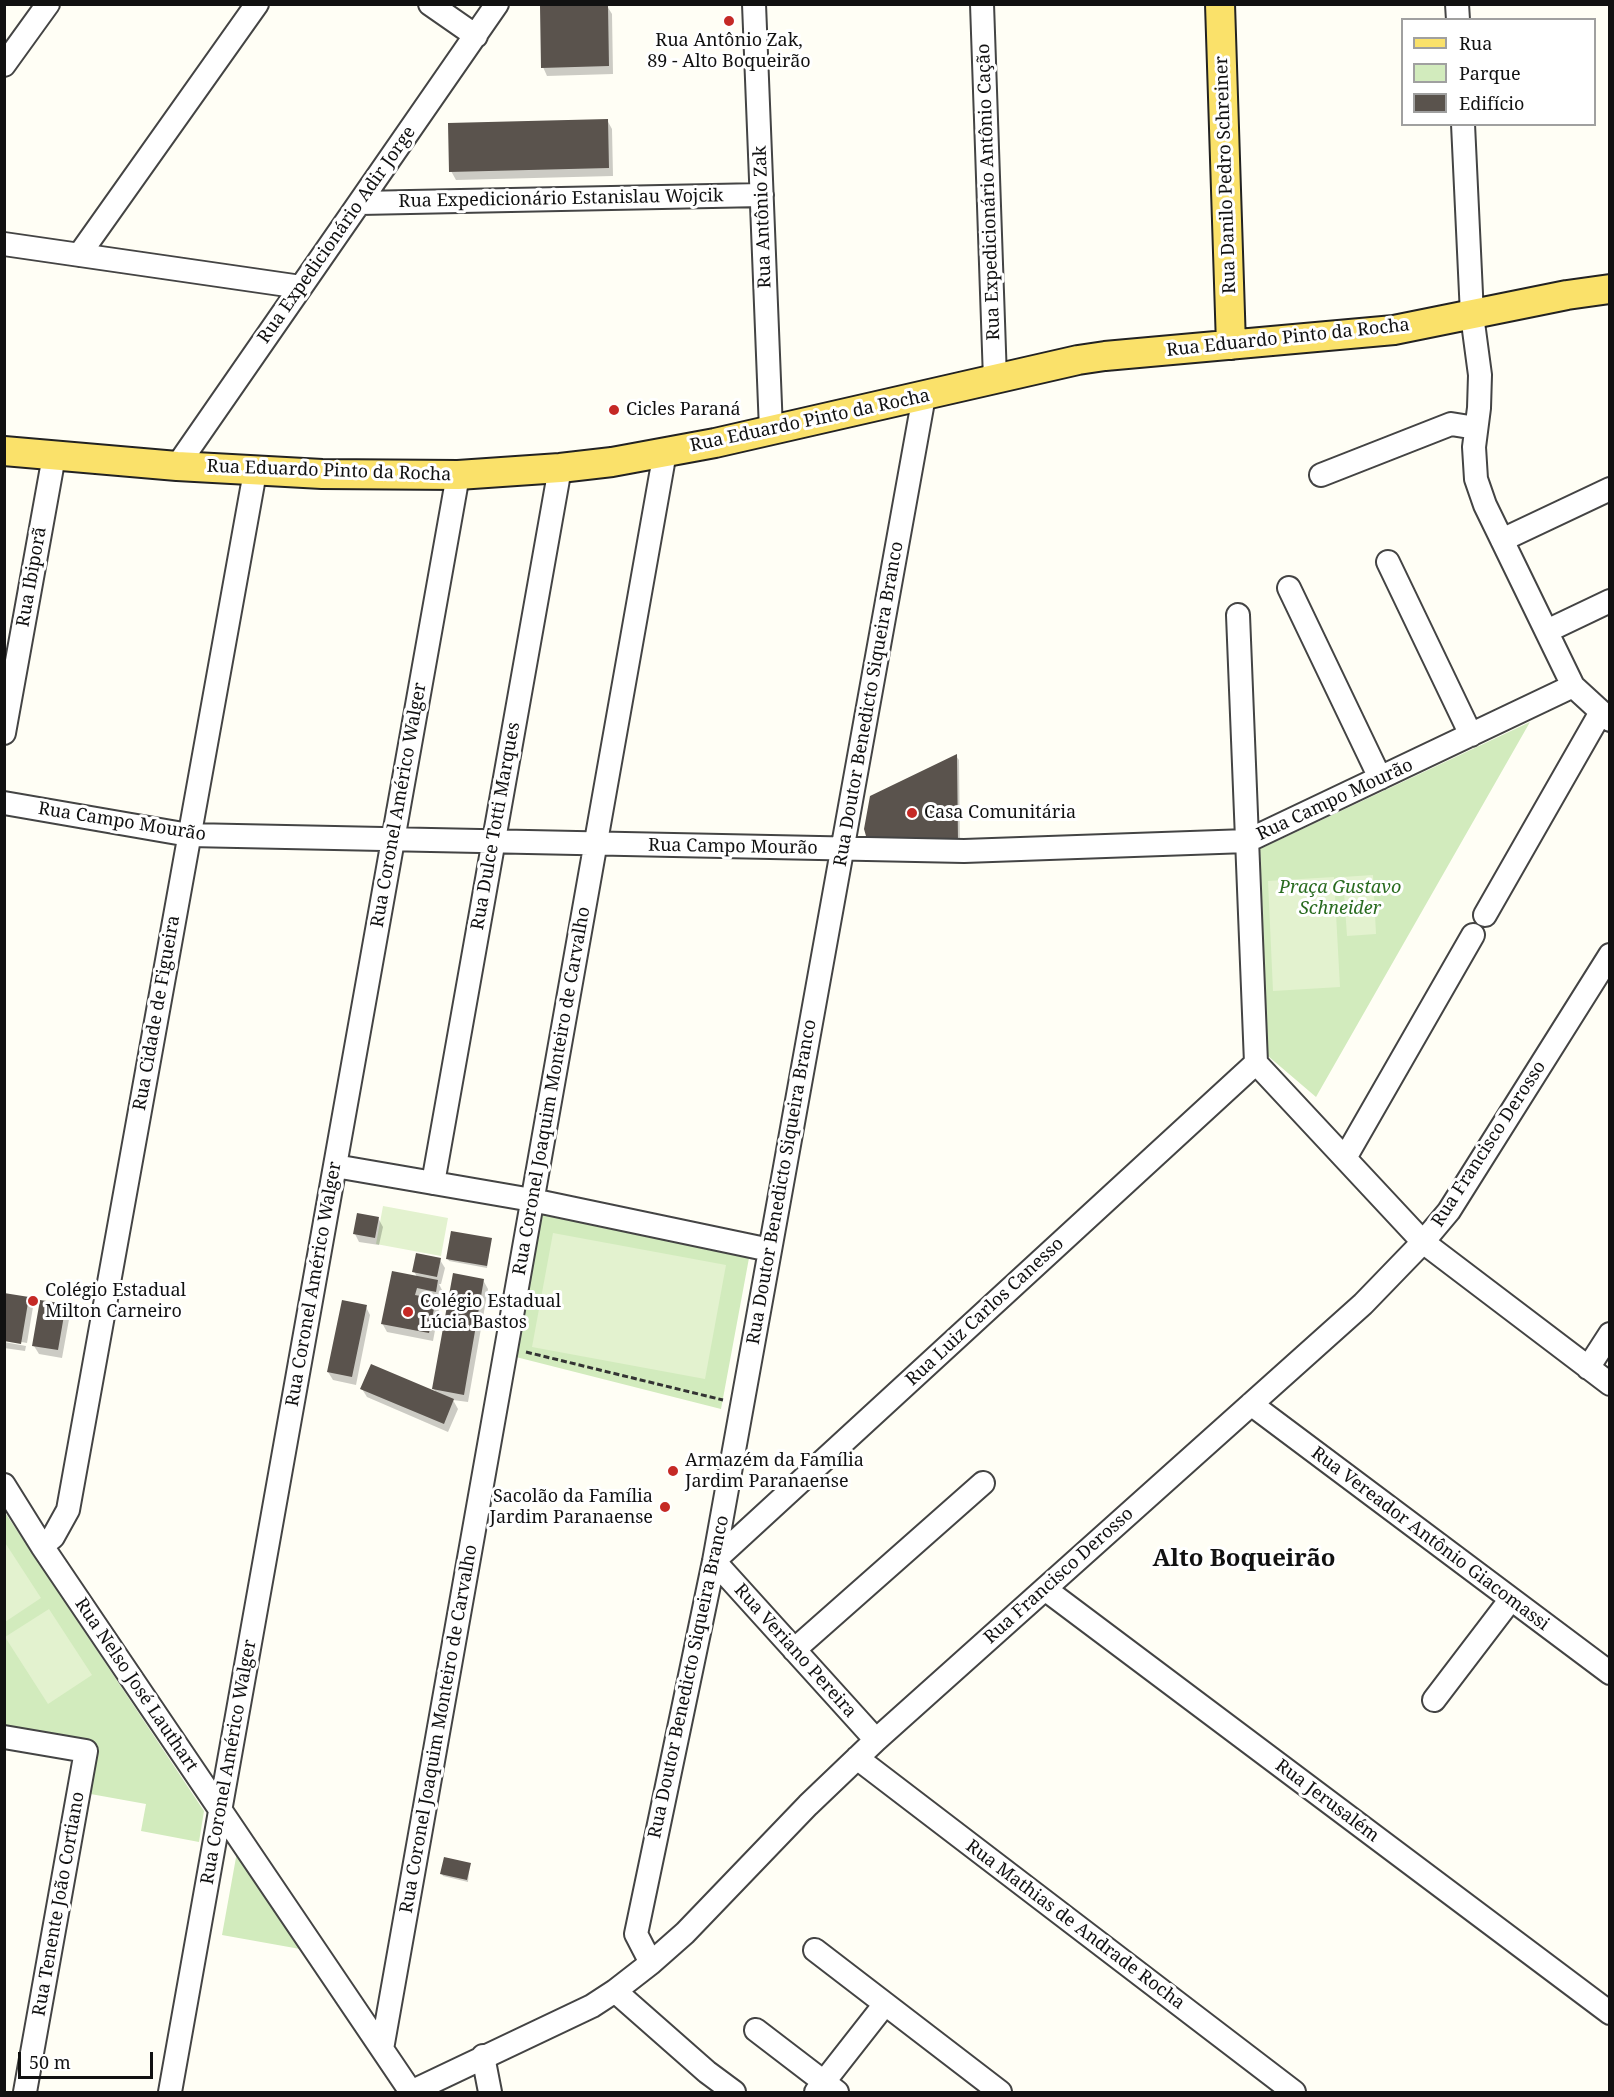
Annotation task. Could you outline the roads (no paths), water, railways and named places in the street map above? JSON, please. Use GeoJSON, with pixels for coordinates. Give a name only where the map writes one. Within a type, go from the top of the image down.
{"type":"FeatureCollection","features":[{"type":"Feature","properties":{"kind":"main road","name":"Rua Danilo Pedro Schreiner"},"geometry":{"type":"LineString","coordinates":[[1220,4],[1232,345]]}},
{"type":"Feature","properties":{"kind":"main road","name":"Rua Eduardo Pinto da Rocha"},"geometry":{"type":"LineString","coordinates":[[5,452],[255,472],[458,475],[560,468],[665,452],[1105,356],[1375,332],[1568,295],[1610,290]]}},
{"type":"Feature","properties":{"kind":"street"},"geometry":{"type":"LineString","coordinates":[[4,65],[48,4]]}},
{"type":"Feature","properties":{"kind":"street"},"geometry":{"type":"LineString","coordinates":[[79,255],[257,4]]}},
{"type":"Feature","properties":{"kind":"street"},"geometry":{"type":"LineString","coordinates":[[430,4],[476,36]]}},
{"type":"Feature","properties":{"kind":"street","name":"Rua Expedicionário Adir Jorge"},"geometry":{"type":"LineString","coordinates":[[177,466],[497,4]]}},
{"type":"Feature","properties":{"kind":"street","name":"Rua Antônio Zak"},"geometry":{"type":"LineString","coordinates":[[754,4],[771,430]]}},
{"type":"Feature","properties":{"kind":"street","name":"Rua Expedicionário Antônio Cação"},"geometry":{"type":"LineString","coordinates":[[982,4],[995,379]]}},
{"type":"Feature","properties":{"kind":"street"},"geometry":{"type":"LineString","coordinates":[[1463,126],[1472,315],[1480,375],[1474,465],[1476,479],[1480,493],[1502,540],[1573,686],[1605,716],[1485,915]]}},
{"type":"Feature","properties":{"kind":"street","name":"Rua Expedicionário Estanislau Wojcik"},"geometry":{"type":"LineString","coordinates":[[360,203],[762,195]]}},
{"type":"Feature","properties":{"kind":"street"},"geometry":{"type":"LineString","coordinates":[[4,244],[301,288]]}},
{"type":"Feature","properties":{"kind":"street","name":"Rua Doutor Benedicto Siqueira Branco"},"geometry":{"type":"LineString","coordinates":[[651,1963],[636,1934],[714,1561],[924,396]]}},
{"type":"Feature","properties":{"kind":"street"},"geometry":{"type":"LineString","coordinates":[[1321,475],[1451,424],[1476,428]]}},
{"type":"Feature","properties":{"kind":"street","name":"Rua Coronel Joaquim Monteiro de Carvalho"},"geometry":{"type":"LineString","coordinates":[[382,2049],[665,452]]}},
{"type":"Feature","properties":{"kind":"street","name":"Rua Ibiporã"},"geometry":{"type":"LineString","coordinates":[[4,733],[54,456]]}},
{"type":"Feature","properties":{"kind":"street","name":"Rua Dulce Totti Marques"},"geometry":{"type":"LineString","coordinates":[[433,1183],[560,468]]}},
{"type":"Feature","properties":{"kind":"street","name":"Rua Cidade de Figueira"},"geometry":{"type":"LineString","coordinates":[[42,1546],[53,1537],[68,1510],[255,472]]}},
{"type":"Feature","properties":{"kind":"street","name":"Rua Coronel Américo Walger"},"geometry":{"type":"LineString","coordinates":[[170,2092],[458,475]]}},
{"type":"Feature","properties":{"kind":"street"},"geometry":{"type":"LineString","coordinates":[[1502,540],[1610,489]]}},
{"type":"Feature","properties":{"kind":"street"},"geometry":{"type":"LineString","coordinates":[[1388,562],[1472,735]]}},
{"type":"Feature","properties":{"kind":"street"},"geometry":{"type":"LineString","coordinates":[[1289,588],[1380,778]]}},
{"type":"Feature","properties":{"kind":"street"},"geometry":{"type":"LineString","coordinates":[[1547,631],[1610,601]]}},
{"type":"Feature","properties":{"kind":"street"},"geometry":{"type":"LineString","coordinates":[[1238,615],[1256,1063],[1423,1242],[1610,1384]]}},
{"type":"Feature","properties":{"kind":"street","name":"Rua Campo Mourão"},"geometry":{"type":"LineString","coordinates":[[4,803],[189,836],[964,851],[1247,842],[1573,686]]}},
{"type":"Feature","properties":{"kind":"street"},"geometry":{"type":"LineString","coordinates":[[1345,1158],[1473,935]]}},
{"type":"Feature","properties":{"kind":"street","name":"Rua Francisco Derosso"},"geometry":{"type":"LineString","coordinates":[[411,2092],[483,2056],[568,2018],[615,1991],[651,1963],[685,1933],[808,1805],[876,1740],[1363,1304],[1423,1242],[1460,1195],[1610,955]]}},
{"type":"Feature","properties":{"kind":"street","name":"Rua Luiz Carlos Canesso"},"geometry":{"type":"LineString","coordinates":[[714,1561],[1256,1063]]}},
{"type":"Feature","properties":{"kind":"street"},"geometry":{"type":"LineString","coordinates":[[335,1166],[532,1200],[770,1250]]}},
{"type":"Feature","properties":{"kind":"street"},"geometry":{"type":"LineString","coordinates":[[1588,1368],[1610,1334]]}},
{"type":"Feature","properties":{"kind":"street","name":"Rua Vereador Antônio Giacomassi"},"geometry":{"type":"LineString","coordinates":[[1251,1404],[1610,1673]]}},
{"type":"Feature","properties":{"kind":"street"},"geometry":{"type":"LineString","coordinates":[[794,1650],[983,1483]]}},
{"type":"Feature","properties":{"kind":"street","name":"Rua Nelso José Lauthart"},"geometry":{"type":"LineString","coordinates":[[4,1485],[42,1546],[411,2092]]}},
{"type":"Feature","properties":{"kind":"street","name":"Rua Veriano Pereira"},"geometry":{"type":"LineString","coordinates":[[714,1561],[876,1740]]}},
{"type":"Feature","properties":{"kind":"street","name":"Rua Jerusalém"},"geometry":{"type":"LineString","coordinates":[[1045,1589],[1610,2013]]}},
{"type":"Feature","properties":{"kind":"street"},"geometry":{"type":"LineString","coordinates":[[1434,1700],[1511,1599]]}},
{"type":"Feature","properties":{"kind":"street","name":"Rua Tenente João Cortiano"},"geometry":{"type":"LineString","coordinates":[[4,1737],[86,1751],[25,2092]]}},
{"type":"Feature","properties":{"kind":"street","name":"Rua Mathias de Andrade Rocha"},"geometry":{"type":"LineString","coordinates":[[857,1758],[1294,2092]]}},
{"type":"Feature","properties":{"kind":"street"},"geometry":{"type":"LineString","coordinates":[[815,1950],[1000,2092]]}},
{"type":"Feature","properties":{"kind":"street"},"geometry":{"type":"LineString","coordinates":[[615,1991],[707,2072],[734,2092]]}},
{"type":"Feature","properties":{"kind":"street"},"geometry":{"type":"LineString","coordinates":[[756,2030],[826,2089],[885,2004]]}},
{"type":"Feature","properties":{"kind":"street"},"geometry":{"type":"LineString","coordinates":[[483,2056],[490,2092]]}},
{"type":"Feature","properties":{"kind":"place","name":"Rua Antônio Zak, 89 - Alto Boqueirão"},"geometry":{"type":"Point","coordinates":[729,21]}},
{"type":"Feature","properties":{"kind":"place","name":"Cicles Paraná"},"geometry":{"type":"Point","coordinates":[614,410]}},
{"type":"Feature","properties":{"kind":"place","name":"Casa Comunitária"},"geometry":{"type":"Point","coordinates":[912,813]}},
{"type":"Feature","properties":{"kind":"place","name":"Colégio Estadual Milton Carneiro"},"geometry":{"type":"Point","coordinates":[33,1301]}},
{"type":"Feature","properties":{"kind":"place","name":"Colégio Estadual Lúcia Bastos"},"geometry":{"type":"Point","coordinates":[408,1312]}},
{"type":"Feature","properties":{"kind":"place","name":"Armazém da Família Jardim Paranaense"},"geometry":{"type":"Point","coordinates":[673,1471]}},
{"type":"Feature","properties":{"kind":"place","name":"Sacolão da Família Jardim Paranaense"},"geometry":{"type":"Point","coordinates":[665,1507]}},
{"type":"Feature","properties":{"kind":"district","name":"Alto Boqueirão"},"geometry":{"type":"Point","coordinates":[1244,1559]}},
{"type":"Feature","properties":{"kind":"park label","name":"Praça Gustavo Schneider"},"geometry":{"type":"Point","coordinates":[1340,898]}}]}
